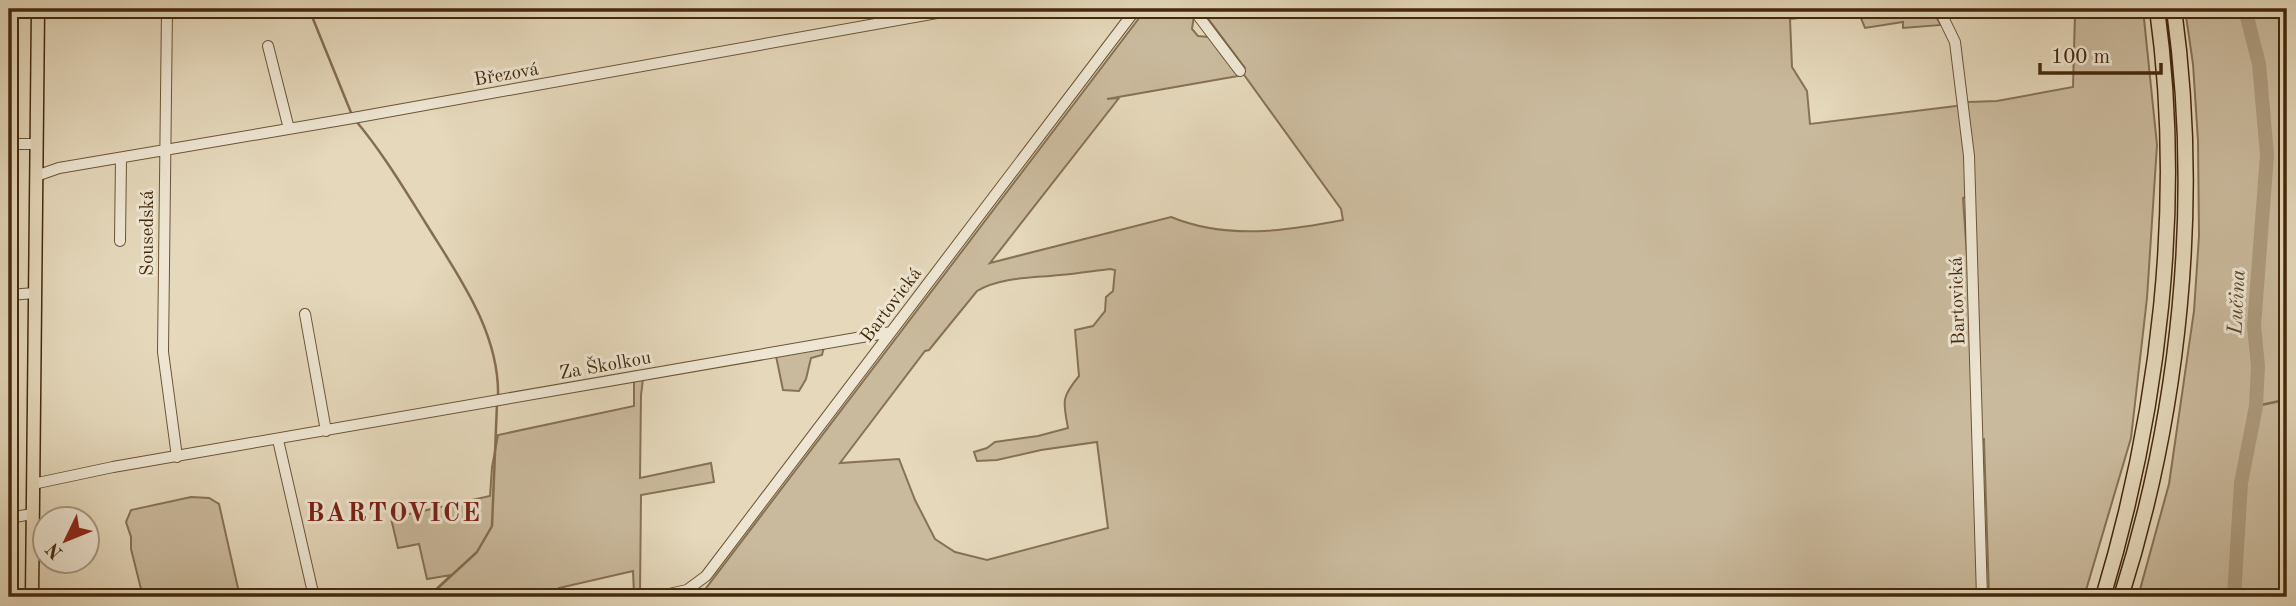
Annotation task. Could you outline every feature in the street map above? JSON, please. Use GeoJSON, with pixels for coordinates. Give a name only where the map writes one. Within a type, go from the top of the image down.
{"type":"FeatureCollection","features":[{"type":"Feature","properties":{"kind":"highway"},"geometry":{"type":"LineString","coordinates":[[2103,597],[2124,523],[2143,434],[2161,307],[2168,131],[2158,9]]}},
{"type":"Feature","properties":{"kind":"highway"},"geometry":{"type":"LineString","coordinates":[[2121,597],[2153,477],[2175,344],[2180,296],[2185,180],[2181,72],[2174,9]]}},
{"type":"Feature","properties":{"kind":"main road"},"geometry":{"type":"LineString","coordinates":[[33,504],[38,9]]}},
{"type":"Feature","properties":{"kind":"main road"},"geometry":{"type":"LineString","coordinates":[[32,574],[32,597]]}},
{"type":"Feature","properties":{"kind":"street","name":"Sousedská"},"geometry":{"type":"LineString","coordinates":[[167,9],[164,369],[177,457]]}},
{"type":"Feature","properties":{"kind":"street","name":"Březová"},"geometry":{"type":"LineString","coordinates":[[36,170],[164,151],[959,9]]}},
{"type":"Feature","properties":{"kind":"street","name":"Bartovická"},"geometry":{"type":"LineString","coordinates":[[656,597],[687,590],[705,576],[1136,9]]}},
{"type":"Feature","properties":{"kind":"street"},"geometry":{"type":"LineString","coordinates":[[1192,9],[1240,71]]}},
{"type":"Feature","properties":{"kind":"street","name":"Bartovická"},"geometry":{"type":"LineString","coordinates":[[1939,9],[1955,42],[1969,156],[1982,597]]}},
{"type":"Feature","properties":{"kind":"street"},"geometry":{"type":"LineString","coordinates":[[268,46],[289,128]]}},
{"type":"Feature","properties":{"kind":"street"},"geometry":{"type":"LineString","coordinates":[[9,144],[36,144]]}},
{"type":"Feature","properties":{"kind":"street"},"geometry":{"type":"LineString","coordinates":[[120,241],[121,158]]}},
{"type":"Feature","properties":{"kind":"street"},"geometry":{"type":"LineString","coordinates":[[9,295],[35,293]]}},
{"type":"Feature","properties":{"kind":"street"},"geometry":{"type":"LineString","coordinates":[[305,314],[326,431]]}},
{"type":"Feature","properties":{"kind":"street","name":"Za Školkou"},"geometry":{"type":"LineString","coordinates":[[33,484],[891,332]]}},
{"type":"Feature","properties":{"kind":"street"},"geometry":{"type":"LineString","coordinates":[[278,440],[314,597]]}},
{"type":"Feature","properties":{"kind":"street"},"geometry":{"type":"LineString","coordinates":[[9,518],[32,514]]}},
{"type":"Feature","properties":{"kind":"shaded area"},"geometry":{"type":"Polygon","coordinates":[[[1146,9],[1189,9],[1194,16],[1192,29],[1198,36],[1209,37],[1238,76],[1107,99],[1119,98],[990,263],[1171,217],[1213,229],[1235,231],[1278,230],[1343,220],[1341,209],[1242,72],[1245,68],[1201,9],[1931,9],[1941,25],[1903,28],[1903,22],[1865,28],[1858,11],[1790,19],[1792,67],[1807,91],[1810,124],[1956,106],[1968,102],[1997,101],[2073,87],[2075,14],[1953,18],[1945,9],[2143,9],[2157,145],[2147,298],[2131,438],[2084,597],[1989,597],[1984,439],[1974,442],[1981,597],[693,597],[700,596],[1146,9]],[[1972,193],[1963,198],[1967,256],[1976,254],[1972,193]],[[1115,270],[1007,281],[977,291],[929,350],[925,351],[840,463],[899,459],[915,500],[935,539],[955,552],[987,560],[1108,528],[1097,442],[997,460],[977,461],[974,452],[995,442],[1038,436],[1068,428],[1066,395],[1079,376],[1075,330],[1093,326],[1105,311],[1106,297],[1113,291],[1115,270]]]}},
{"type":"Feature","properties":{"kind":"shaded area"},"geometry":{"type":"Polygon","coordinates":[[[2185,9],[2287,9],[2287,597],[2138,597],[2169,484],[2194,311],[2199,236],[2198,141],[2193,64],[2185,9]]]}},
{"type":"Feature","properties":{"kind":"shaded area"},"geometry":{"type":"Polygon","coordinates":[[[824,347],[822,355],[811,358],[806,379],[799,391],[783,390],[776,356],[824,347]]]}},
{"type":"Feature","properties":{"kind":"shaded area"},"geometry":{"type":"Polygon","coordinates":[[[643,379],[640,478],[711,463],[714,482],[641,495],[640,595],[634,595],[633,571],[559,588],[561,597],[428,597],[451,575],[427,579],[419,544],[398,548],[391,518],[490,496],[498,435],[634,406],[634,380],[643,379]]]}},
{"type":"Feature","properties":{"kind":"shaded area"},"geometry":{"type":"Polygon","coordinates":[[[191,497],[209,498],[219,504],[240,597],[143,597],[126,522],[131,510],[191,497]]]}},
{"type":"Feature","properties":{"kind":"waterway"},"geometry":{"type":"LineString","coordinates":[[309,9],[352,115]]}},
{"type":"Feature","properties":{"kind":"waterway","name":"Lučina"},"geometry":{"type":"LineString","coordinates":[[2234,597],[2241,483],[2256,406],[2258,366],[2254,326],[2267,155],[2259,64],[2245,9]]}},
{"type":"Feature","properties":{"kind":"waterway"},"geometry":{"type":"LineString","coordinates":[[356,121],[375,145],[463,283],[492,350],[498,397]]}},
{"type":"Feature","properties":{"kind":"waterway"},"geometry":{"type":"LineString","coordinates":[[2256,406],[2280,401],[2287,394]]}},
{"type":"Feature","properties":{"kind":"waterway"},"geometry":{"type":"LineString","coordinates":[[428,597],[477,552],[492,526],[497,404]]}},
{"type":"Feature","properties":{"kind":"district","name":"BARTOVICE"},"geometry":{"type":"Point","coordinates":[394,512]}}]}
